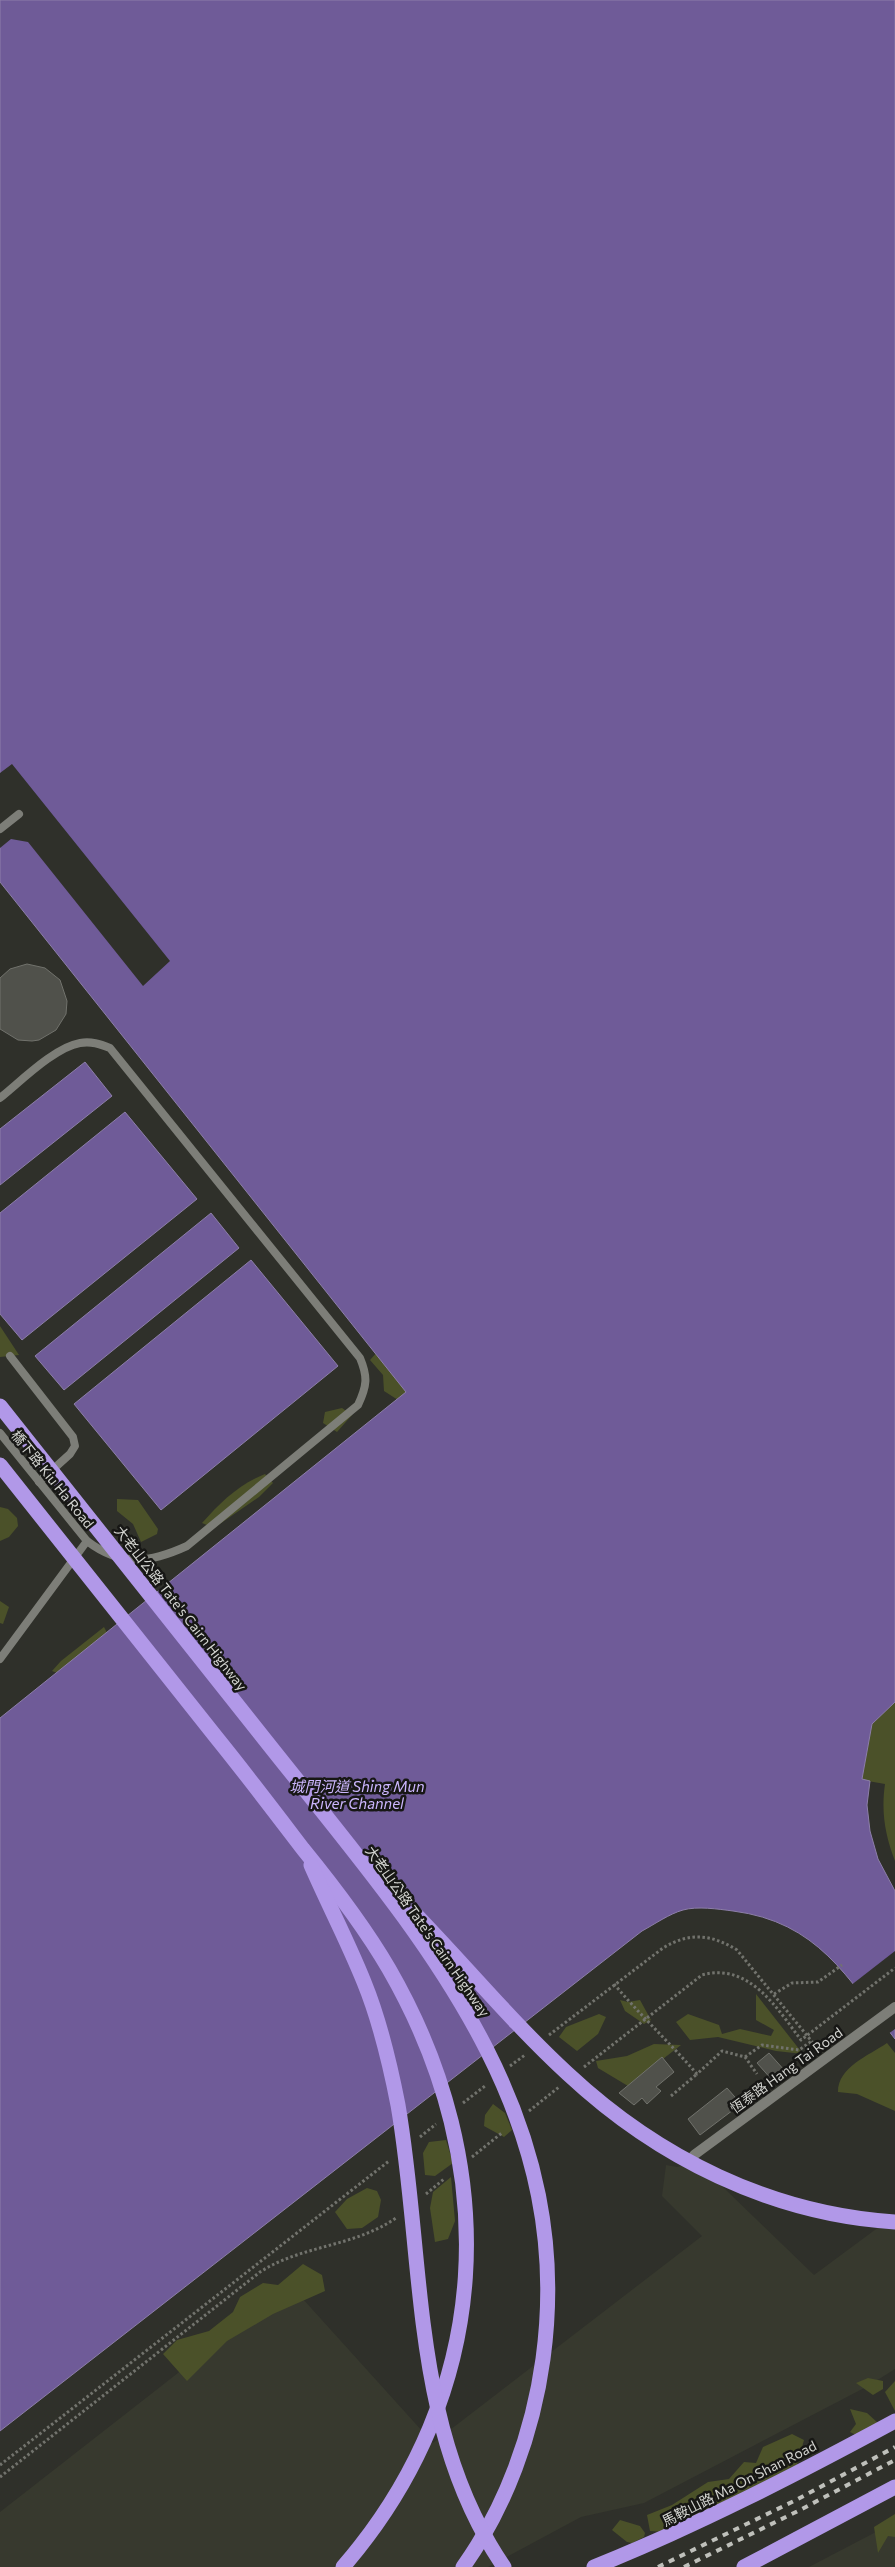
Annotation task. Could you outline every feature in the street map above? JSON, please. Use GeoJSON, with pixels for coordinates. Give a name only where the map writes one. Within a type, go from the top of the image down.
{"type":"FeatureCollection","features":[{"type":"Feature","properties":{"kind":"highway","name":"大老山公路 Tate's Cairn Highway"},"geometry":{"type":"LineString","coordinates":[[0,1406],[358,1857],[442,1974],[473,2023],[497,2069],[525,2140],[533,2167],[544,2227],[547,2257],[547,2315],[535,2401],[511,2477],[485,2531],[463,2567]]}},
{"type":"Feature","properties":{"kind":"highway"},"geometry":{"type":"LineString","coordinates":[[0,1465],[334,1886],[387,1966],[432,2057],[452,2122],[464,2188],[467,2222],[462,2315],[456,2346],[440,2402],[416,2458],[378,2524],[343,2567]]}},
{"type":"Feature","properties":{"kind":"highway"},"geometry":{"type":"LineString","coordinates":[[303,1849],[364,1982],[384,2043],[401,2127],[420,2304],[436,2407],[447,2448],[467,2504],[478,2527],[504,2567]]}},
{"type":"Feature","properties":{"kind":"highway"},"geometry":{"type":"LineString","coordinates":[[358,1857],[427,1925],[555,2062],[593,2096],[643,2134],[687,2162],[761,2194],[826,2213],[895,2222]]}},
{"type":"Feature","properties":{"kind":"highway","name":"馬鞍山路 Ma On Shan Road"},"geometry":{"type":"LineString","coordinates":[[594,2567],[662,2540],[747,2499],[895,2421]]}},
{"type":"Feature","properties":{"kind":"highway"},"geometry":{"type":"LineString","coordinates":[[744,2567],[895,2487]]}},
{"type":"Feature","properties":{"kind":"street","name":"恆泰路 Hang Tai Road"},"geometry":{"type":"LineString","coordinates":[[694,2156],[753,2110],[826,2060],[895,2007]]}},
{"type":"Feature","properties":{"kind":"lane"},"geometry":{"type":"LineString","coordinates":[[0,829],[19,814]]}},
{"type":"Feature","properties":{"kind":"lane"},"geometry":{"type":"LineString","coordinates":[[0,1098],[64,1048],[80,1043],[97,1043],[110,1048],[360,1358],[366,1373],[365,1391],[358,1405],[187,1546],[162,1557],[136,1561],[100,1551],[87,1541],[0,1658]]}},
{"type":"Feature","properties":{"kind":"lane"},"geometry":{"type":"LineString","coordinates":[[10,1356],[73,1437],[75,1446],[70,1454],[39,1482]]}},
{"type":"Feature","properties":{"kind":"lane","name":"橋下路 Kiu Ha Road"},"geometry":{"type":"LineString","coordinates":[[0,1433],[87,1541]]}},
{"type":"Feature","properties":{"kind":"path"},"geometry":{"type":"LineString","coordinates":[[774,1994],[792,1982],[818,1982],[842,1964]]}},
{"type":"Feature","properties":{"kind":"path","name":"恆泰路 Hang Tai Road"},"geometry":{"type":"LineString","coordinates":[[644,2019],[702,1974],[723,1971],[744,1979],[758,1988],[770,2000],[801,2040],[895,1968]]}},
{"type":"Feature","properties":{"kind":"path"},"geometry":{"type":"LineString","coordinates":[[614,1984],[644,2019],[697,2074]]}},
{"type":"Feature","properties":{"kind":"path"},"geometry":{"type":"LineString","coordinates":[[582,2069],[644,2019]]}},
{"type":"Feature","properties":{"kind":"path"},"geometry":{"type":"LineString","coordinates":[[801,2027],[826,2060]]}},
{"type":"Feature","properties":{"kind":"path"},"geometry":{"type":"LineString","coordinates":[[745,2057],[762,2045],[799,2050],[812,2041]]}},
{"type":"Feature","properties":{"kind":"path"},"geometry":{"type":"LineString","coordinates":[[671,2096],[722,2051],[745,2057],[757,2074]]}},
{"type":"Feature","properties":{"kind":"path"},"geometry":{"type":"LineString","coordinates":[[528,2112],[566,2081]]}},
{"type":"Feature","properties":{"kind":"path"},"geometry":{"type":"LineString","coordinates":[[466,2162],[504,2131]]}},
{"type":"Feature","properties":{"kind":"path"},"geometry":{"type":"LineString","coordinates":[[419,2199],[450,2174]]}},
{"type":"Feature","properties":{"kind":"path"},"geometry":{"type":"LineString","coordinates":[[0,2477],[260,2272],[286,2257],[336,2245],[374,2231],[404,2212]]}},
{"type":"Feature","properties":{"kind":"shaded area"},"geometry":{"type":"Polygon","coordinates":[[[697,2162],[814,2275],[895,2215],[895,2369],[868,2386],[644,2503],[581,2517],[488,2567],[0,2567],[0,2512],[192,2362],[293,2288],[433,2443],[702,2236],[662,2196],[666,2165],[677,2167],[697,2162]]]}},
{"type":"Feature","properties":{"kind":"shaded area"},"geometry":{"type":"Polygon","coordinates":[[[895,2522],[895,2567],[809,2567],[895,2522]]]}},
{"type":"Feature","properties":{"kind":"green space"},"geometry":{"type":"Polygon","coordinates":[[[0,1326],[19,1355],[0,1357],[0,1326]]]}},
{"type":"Feature","properties":{"kind":"green space"},"geometry":{"type":"Polygon","coordinates":[[[380,1349],[419,1398],[398,1400],[384,1391],[383,1375],[370,1360],[380,1349]]]}},
{"type":"Feature","properties":{"kind":"green space"},"geometry":{"type":"Polygon","coordinates":[[[342,1408],[352,1415],[337,1432],[323,1423],[325,1412],[342,1408]]]}},
{"type":"Feature","properties":{"kind":"green space"},"geometry":{"type":"Polygon","coordinates":[[[265,1474],[273,1483],[259,1497],[214,1528],[202,1523],[216,1508],[246,1483],[265,1474]]]}},
{"type":"Feature","properties":{"kind":"green space"},"geometry":{"type":"Polygon","coordinates":[[[117,1499],[138,1500],[158,1529],[157,1534],[141,1542],[133,1524],[117,1511],[117,1499]]]}},
{"type":"Feature","properties":{"kind":"green space"},"geometry":{"type":"Polygon","coordinates":[[[0,1507],[8,1509],[17,1518],[18,1526],[9,1537],[0,1541],[0,1507]]]}},
{"type":"Feature","properties":{"kind":"green space"},"geometry":{"type":"Polygon","coordinates":[[[0,1601],[9,1607],[3,1624],[0,1623],[0,1601]]]}},
{"type":"Feature","properties":{"kind":"green space"},"geometry":{"type":"Polygon","coordinates":[[[104,1627],[113,1644],[57,1673],[52,1671],[61,1661],[104,1627]]]}},
{"type":"Feature","properties":{"kind":"green space"},"geometry":{"type":"Polygon","coordinates":[[[895,1702],[895,1861],[885,1823],[883,1804],[885,1784],[862,1780],[872,1724],[895,1702]]]}},
{"type":"Feature","properties":{"kind":"green space"},"geometry":{"type":"Polygon","coordinates":[[[756,1994],[803,2054],[776,2051],[718,2037],[690,2040],[676,2022],[688,2014],[719,2025],[722,2034],[740,2029],[771,2036],[774,2030],[756,2020],[756,1994]]]}},
{"type":"Feature","properties":{"kind":"green space"},"geometry":{"type":"Polygon","coordinates":[[[620,2000],[628,2002],[640,2000],[651,2020],[644,2024],[625,2011],[620,2000]]]}},
{"type":"Feature","properties":{"kind":"green space"},"geometry":{"type":"Polygon","coordinates":[[[599,2014],[606,2017],[598,2034],[577,2051],[559,2037],[566,2027],[599,2014]]]}},
{"type":"Feature","properties":{"kind":"green space"},"geometry":{"type":"Polygon","coordinates":[[[887,2043],[895,2053],[895,2111],[857,2094],[838,2092],[839,2083],[848,2069],[887,2043]]]}},
{"type":"Feature","properties":{"kind":"green space"},"geometry":{"type":"Polygon","coordinates":[[[654,2044],[681,2045],[628,2086],[598,2068],[596,2061],[627,2056],[654,2044]]]}},
{"type":"Feature","properties":{"kind":"green space"},"geometry":{"type":"Polygon","coordinates":[[[493,2104],[505,2113],[512,2130],[504,2137],[484,2126],[485,2115],[493,2104]]]}},
{"type":"Feature","properties":{"kind":"green space"},"geometry":{"type":"Polygon","coordinates":[[[446,2140],[453,2163],[435,2176],[425,2175],[423,2153],[429,2142],[446,2140]]]}},
{"type":"Feature","properties":{"kind":"green space"},"geometry":{"type":"Polygon","coordinates":[[[451,2177],[455,2221],[448,2239],[435,2242],[430,2208],[433,2192],[451,2177]]]}},
{"type":"Feature","properties":{"kind":"green space"},"geometry":{"type":"Polygon","coordinates":[[[367,2188],[377,2191],[381,2200],[378,2217],[362,2228],[347,2229],[335,2212],[347,2199],[367,2188]]]}},
{"type":"Feature","properties":{"kind":"green space"},"geometry":{"type":"Polygon","coordinates":[[[303,2264],[322,2275],[325,2291],[273,2314],[227,2341],[187,2381],[163,2354],[177,2340],[209,2331],[233,2312],[240,2297],[263,2283],[278,2285],[303,2264]]]}},
{"type":"Feature","properties":{"kind":"green space"},"geometry":{"type":"Polygon","coordinates":[[[868,2378],[883,2381],[883,2389],[873,2395],[856,2383],[868,2378]]]}},
{"type":"Feature","properties":{"kind":"green space"},"geometry":{"type":"Polygon","coordinates":[[[895,2381],[895,2411],[885,2392],[895,2381]]]}},
{"type":"Feature","properties":{"kind":"green space"},"geometry":{"type":"Polygon","coordinates":[[[850,2409],[867,2413],[878,2423],[858,2436],[850,2432],[856,2424],[850,2409]]]}},
{"type":"Feature","properties":{"kind":"green space"},"geometry":{"type":"Polygon","coordinates":[[[792,2434],[804,2440],[797,2465],[665,2532],[650,2531],[647,2515],[672,2505],[708,2482],[729,2479],[744,2462],[756,2463],[763,2447],[792,2434]]]}},
{"type":"Feature","properties":{"kind":"green space"},"geometry":{"type":"Polygon","coordinates":[[[895,2514],[895,2537],[888,2536],[878,2553],[874,2527],[895,2514]]]}},
{"type":"Feature","properties":{"kind":"green space"},"geometry":{"type":"Polygon","coordinates":[[[620,2520],[640,2526],[645,2533],[644,2537],[632,2543],[627,2542],[612,2530],[620,2520]]]}},
{"type":"Feature","properties":{"kind":"water","name":"城門河道 Shing Mun River Channel"},"geometry":{"type":"Polygon","coordinates":[[[0,0],[895,0],[895,1702],[872,1724],[862,1779],[870,1781],[867,1805],[870,1831],[878,1859],[895,1891],[895,2039],[845,1974],[828,1956],[809,1940],[787,1927],[762,1917],[721,1909],[695,1908],[673,1914],[642,1931],[0,2431],[0,1718],[406,1392],[0,882],[0,0]]]}},
{"type":"Feature","properties":{"kind":"water"},"geometry":{"type":"Polygon","coordinates":[[[85,1062],[112,1096],[0,1185],[0,1129],[85,1062]]]}},
{"type":"Feature","properties":{"kind":"water"},"geometry":{"type":"Polygon","coordinates":[[[125,1112],[197,1199],[22,1340],[0,1314],[0,1213],[125,1112]]]}},
{"type":"Feature","properties":{"kind":"water"},"geometry":{"type":"Polygon","coordinates":[[[211,1213],[239,1248],[64,1390],[35,1356],[211,1213]]]}},
{"type":"Feature","properties":{"kind":"water"},"geometry":{"type":"Polygon","coordinates":[[[251,1260],[338,1366],[161,1510],[74,1404],[251,1260]]]}},
{"type":"Feature","properties":{"kind":"pier"},"geometry":{"type":"Polygon","coordinates":[[[12,764],[170,961],[143,986],[28,842],[11,839],[0,848],[0,773],[12,764]]]}},
{"type":"Feature","properties":{"kind":"pier"},"geometry":{"type":"Polygon","coordinates":[[[895,1951],[895,2029],[888,2034],[850,1986],[895,1951]]]}},
{"type":"Feature","properties":{"kind":"building"},"geometry":{"type":"Polygon","coordinates":[[[27,964],[45,968],[60,980],[67,1001],[66,1014],[56,1030],[39,1040],[32,1041],[18,1040],[0,1029],[0,978],[10,969],[27,964]]]}},
{"type":"Feature","properties":{"kind":"building"},"geometry":{"type":"Polygon","coordinates":[[[769,2053],[785,2071],[773,2081],[757,2063],[769,2053]]]}},
{"type":"Feature","properties":{"kind":"building"},"geometry":{"type":"Polygon","coordinates":[[[662,2057],[674,2072],[656,2087],[661,2091],[647,2104],[642,2098],[634,2105],[619,2093],[662,2057]]]}},
{"type":"Feature","properties":{"kind":"building"},"geometry":{"type":"Polygon","coordinates":[[[727,2088],[741,2104],[700,2135],[688,2119],[727,2088]]]}},
{"type":"Feature","properties":{"kind":"railway"},"geometry":{"type":"LineString","coordinates":[[658,2567],[796,2500],[895,2447]]}},
{"type":"Feature","properties":{"kind":"railway"},"geometry":{"type":"LineString","coordinates":[[684,2567],[800,2510],[895,2460]]}}]}
